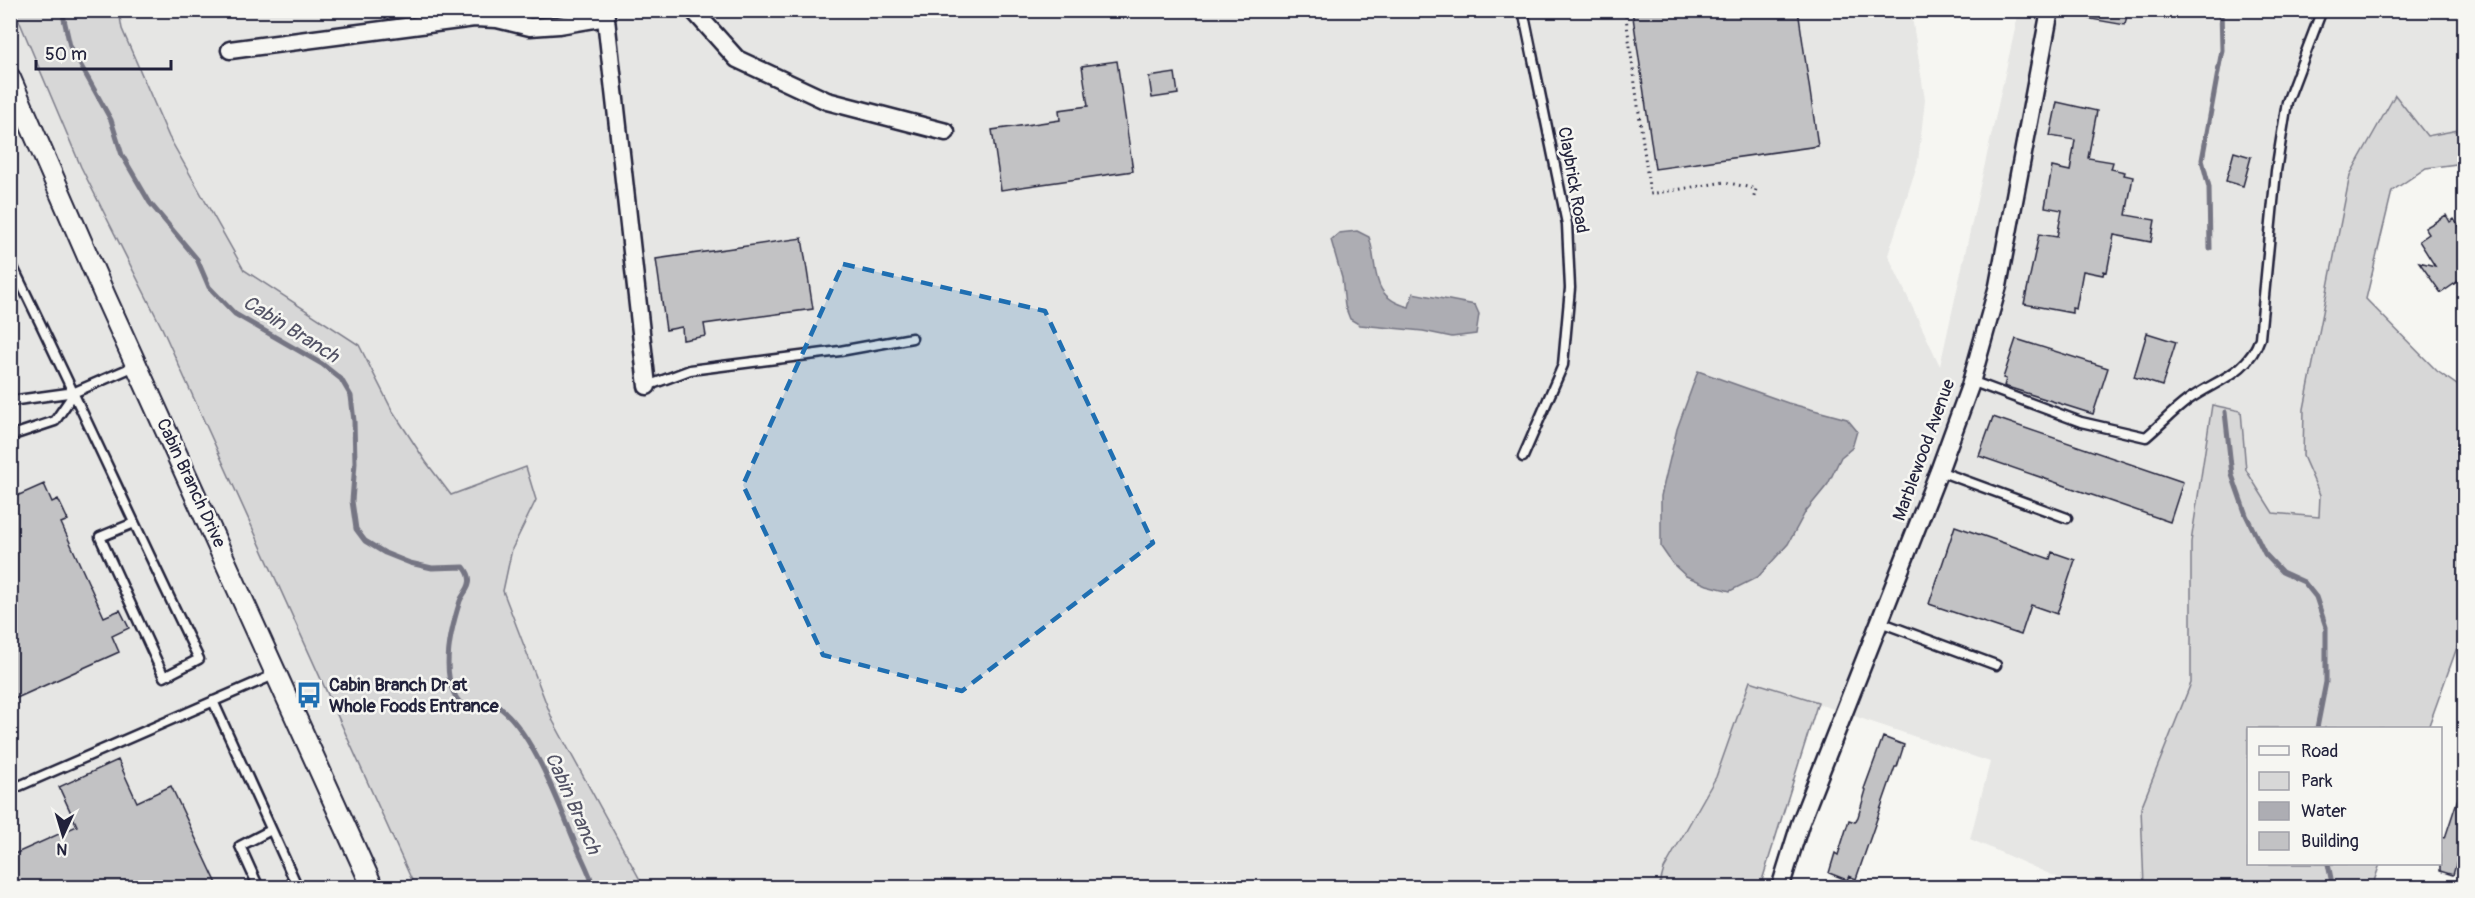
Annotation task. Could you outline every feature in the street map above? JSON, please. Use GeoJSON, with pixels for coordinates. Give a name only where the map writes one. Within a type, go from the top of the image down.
{"type":"FeatureCollection","features":[{"type":"Feature","properties":{"kind":"street"},"geometry":{"type":"LineString","coordinates":[[693,10],[737,59],[827,100],[946,132]]}},
{"type":"Feature","properties":{"kind":"street","name":"Marblewood Avenue"},"geometry":{"type":"LineString","coordinates":[[1780,888],[1800,824],[1939,471],[1971,381],[1998,286],[2050,10]]}},
{"type":"Feature","properties":{"kind":"street"},"geometry":{"type":"LineString","coordinates":[[230,50],[474,18],[498,19],[530,27],[559,25],[606,14],[646,386]]}},
{"type":"Feature","properties":{"kind":"street","name":"Cabin Branch Drive"},"geometry":{"type":"LineString","coordinates":[[10,78],[373,888]]}},
{"type":"Feature","properties":{"kind":"lane","name":"Claybrick Road"},"geometry":{"type":"LineString","coordinates":[[1523,10],[1568,224],[1570,288],[1563,365],[1523,457]]}},
{"type":"Feature","properties":{"kind":"lane"},"geometry":{"type":"LineString","coordinates":[[1971,381],[2081,422],[2146,437],[2188,400],[2239,369],[2255,354],[2260,338],[2276,171],[2287,102],[2322,10]]}},
{"type":"Feature","properties":{"kind":"lane"},"geometry":{"type":"LineString","coordinates":[[10,261],[75,392],[199,659],[164,677],[100,537],[134,523]]}},
{"type":"Feature","properties":{"kind":"lane"},"geometry":{"type":"LineString","coordinates":[[646,386],[690,370],[840,351],[912,338]]}},
{"type":"Feature","properties":{"kind":"lane"},"geometry":{"type":"LineString","coordinates":[[10,400],[75,392],[137,365]]}},
{"type":"Feature","properties":{"kind":"lane"},"geometry":{"type":"LineString","coordinates":[[10,436],[55,421],[75,392]]}},
{"type":"Feature","properties":{"kind":"lane"},"geometry":{"type":"LineString","coordinates":[[1939,471],[2067,518]]}},
{"type":"Feature","properties":{"kind":"lane"},"geometry":{"type":"LineString","coordinates":[[1880,622],[1996,665]]}},
{"type":"Feature","properties":{"kind":"lane"},"geometry":{"type":"LineString","coordinates":[[10,790],[276,674]]}},
{"type":"Feature","properties":{"kind":"lane"},"geometry":{"type":"LineString","coordinates":[[213,701],[298,888]]}},
{"type":"Feature","properties":{"kind":"lane"},"geometry":{"type":"LineString","coordinates":[[259,888],[240,846],[271,830]]}},
{"type":"Feature","properties":{"kind":"path"},"geometry":{"type":"LineString","coordinates":[[1624,10],[1650,194],[1725,182],[1756,189],[1753,200]]}},
{"type":"Feature","properties":{"kind":"highlighted area"},"geometry":{"type":"Polygon","coordinates":[[[843,264],[1045,311],[1153,543],[962,691],[823,655],[743,485],[843,264]]]}},
{"type":"Feature","properties":{"kind":"shaded area"},"geometry":{"type":"Polygon","coordinates":[[[10,11],[15,11],[81,167],[162,328],[415,887],[11,887],[10,11]]]}},
{"type":"Feature","properties":{"kind":"shaded area"},"geometry":{"type":"Polygon","coordinates":[[[119,11],[1911,11],[1925,100],[1918,162],[1888,255],[1940,366],[2019,11],[2464,11],[2464,129],[2427,136],[2395,95],[2303,456],[2321,495],[2319,518],[2273,513],[2246,470],[2241,411],[2212,405],[2191,542],[2191,683],[2141,808],[2144,887],[2079,887],[1970,839],[1990,762],[1750,681],[1716,777],[1664,869],[1659,887],[644,887],[553,721],[503,591],[512,549],[536,500],[525,467],[451,495],[392,410],[359,345],[244,270],[169,137],[122,29],[119,11]]]}},
{"type":"Feature","properties":{"kind":"green space"},"geometry":{"type":"Polygon","coordinates":[[[15,11],[119,11],[122,29],[169,137],[244,270],[359,345],[392,410],[451,495],[526,467],[536,500],[512,549],[503,591],[553,721],[644,887],[415,887],[162,328],[81,167],[15,11]]]}},
{"type":"Feature","properties":{"kind":"green space"},"geometry":{"type":"Polygon","coordinates":[[[2395,95],[2427,136],[2464,129],[2464,163],[2426,168],[2392,191],[2366,299],[2437,371],[2464,390],[2464,628],[2428,727],[2247,727],[2247,865],[2380,865],[2372,887],[2144,887],[2141,808],[2191,683],[2191,542],[2212,405],[2241,411],[2246,470],[2273,513],[2319,517],[2320,495],[2303,456],[2304,409],[2350,175],[2395,95]]]}},
{"type":"Feature","properties":{"kind":"green space"},"geometry":{"type":"Polygon","coordinates":[[[1750,681],[1818,702],[1760,887],[1659,887],[1664,869],[1716,777],[1750,681]]]}},
{"type":"Feature","properties":{"kind":"water"},"geometry":{"type":"Polygon","coordinates":[[[1357,231],[1369,237],[1377,280],[1387,296],[1409,307],[1413,293],[1475,305],[1479,314],[1476,334],[1452,337],[1423,331],[1360,325],[1350,319],[1345,306],[1342,278],[1331,240],[1339,233],[1357,231]]]}},
{"type":"Feature","properties":{"kind":"water"},"geometry":{"type":"Polygon","coordinates":[[[1698,371],[1788,403],[1847,419],[1857,431],[1852,448],[1841,457],[1828,484],[1806,511],[1788,544],[1758,577],[1730,591],[1686,576],[1672,563],[1661,547],[1661,496],[1677,429],[1698,371]]]}},
{"type":"Feature","properties":{"kind":"building"},"geometry":{"type":"Polygon","coordinates":[[[1632,10],[1798,10],[1818,146],[1655,169],[1632,10]]]}},
{"type":"Feature","properties":{"kind":"building"},"geometry":{"type":"Polygon","coordinates":[[[2086,10],[2128,10],[2125,25],[2085,18],[2086,10]]]}},
{"type":"Feature","properties":{"kind":"building"},"geometry":{"type":"Polygon","coordinates":[[[1117,61],[1133,171],[1001,190],[992,130],[1060,120],[1059,110],[1088,106],[1082,66],[1117,61]]]}},
{"type":"Feature","properties":{"kind":"building"},"geometry":{"type":"Polygon","coordinates":[[[1175,73],[1178,94],[1152,98],[1149,77],[1175,73]]]}},
{"type":"Feature","properties":{"kind":"building"},"geometry":{"type":"Polygon","coordinates":[[[2057,102],[2097,111],[2088,158],[2113,162],[2111,169],[2125,172],[2124,175],[2133,177],[2126,215],[2155,220],[2151,242],[2114,235],[2107,272],[2104,271],[2103,275],[2083,271],[2076,309],[2072,308],[2072,313],[2024,304],[2039,234],[2057,237],[2062,210],[2045,207],[2052,167],[2070,171],[2075,140],[2050,136],[2057,102]]]}},
{"type":"Feature","properties":{"kind":"building"},"geometry":{"type":"Polygon","coordinates":[[[2234,152],[2251,157],[2243,186],[2226,181],[2234,152]]]}},
{"type":"Feature","properties":{"kind":"building"},"geometry":{"type":"Polygon","coordinates":[[[2446,215],[2450,222],[2454,219],[2464,235],[2464,277],[2441,293],[2419,262],[2435,266],[2419,241],[2429,234],[2425,228],[2446,215]]]}},
{"type":"Feature","properties":{"kind":"building"},"geometry":{"type":"Polygon","coordinates":[[[802,238],[813,309],[704,324],[706,336],[683,340],[682,327],[666,330],[656,259],[802,238]]]}},
{"type":"Feature","properties":{"kind":"building"},"geometry":{"type":"Polygon","coordinates":[[[2147,333],[2176,342],[2162,386],[2134,377],[2147,333]]]}},
{"type":"Feature","properties":{"kind":"building"},"geometry":{"type":"Polygon","coordinates":[[[2016,339],[2108,368],[2093,414],[2004,386],[2006,379],[2003,378],[2016,339]]]}},
{"type":"Feature","properties":{"kind":"building"},"geometry":{"type":"Polygon","coordinates":[[[1993,417],[2183,482],[2170,522],[1979,456],[1993,417]]]}},
{"type":"Feature","properties":{"kind":"building"},"geometry":{"type":"Polygon","coordinates":[[[44,484],[52,502],[58,499],[68,520],[61,523],[104,617],[120,610],[129,628],[112,636],[119,652],[10,701],[10,499],[44,484]]]}},
{"type":"Feature","properties":{"kind":"building"},"geometry":{"type":"Polygon","coordinates":[[[1955,526],[2050,559],[2052,552],[2075,560],[2057,614],[2031,605],[2021,635],[1929,604],[1955,526]]]}},
{"type":"Feature","properties":{"kind":"building"},"geometry":{"type":"Polygon","coordinates":[[[1883,737],[1904,745],[1856,879],[1849,876],[1847,880],[1829,873],[1835,853],[1838,855],[1849,820],[1855,822],[1858,817],[1866,790],[1864,789],[1883,737]]]}},
{"type":"Feature","properties":{"kind":"building"},"geometry":{"type":"Polygon","coordinates":[[[118,760],[137,802],[171,786],[219,888],[10,888],[10,856],[77,826],[59,787],[118,760]]]}},
{"type":"Feature","properties":{"kind":"building"},"geometry":{"type":"Polygon","coordinates":[[[2462,786],[2464,786],[2464,856],[2459,854],[2453,875],[2440,871],[2442,837],[2445,838],[2462,786]]]}},
{"type":"Feature","properties":{"kind":"waterway","name":"Cabin Branch"},"geometry":{"type":"LineString","coordinates":[[62,10],[70,46],[111,120],[122,155],[150,203],[197,259],[209,287],[235,314],[322,364],[341,379],[351,396],[355,463],[352,501],[356,529],[365,541],[385,553],[410,563],[432,568],[464,567],[467,571],[469,584],[460,601],[452,628],[448,660],[452,689],[459,702],[470,711],[493,703],[507,713],[519,728],[542,767],[594,888]]}},
{"type":"Feature","properties":{"kind":"waterway"},"geometry":{"type":"LineString","coordinates":[[2210,249],[2209,187],[2202,160],[2222,50],[2221,10]]}},
{"type":"Feature","properties":{"kind":"waterway"},"geometry":{"type":"LineString","coordinates":[[2225,412],[2232,475],[2246,515],[2265,554],[2282,572],[2304,582],[2316,597],[2326,627],[2326,682],[2317,727]]}},
{"type":"Feature","properties":{"kind":"waterway"},"geometry":{"type":"LineString","coordinates":[[2328,865],[2333,888]]}},
{"type":"Feature","properties":{"kind":"place","name":"Cabin Branch Dr at Whole Foods Entrance"},"geometry":{"type":"Point","coordinates":[309,695]}}]}
